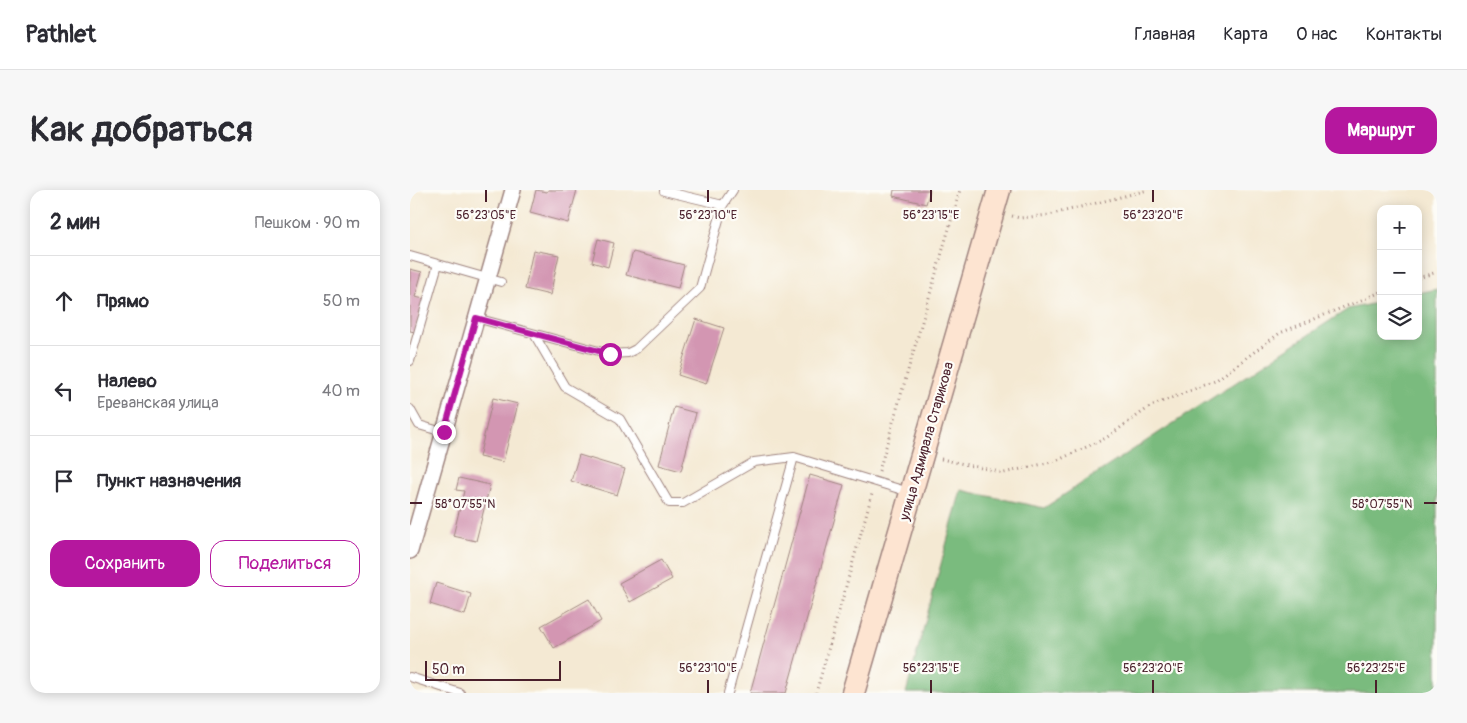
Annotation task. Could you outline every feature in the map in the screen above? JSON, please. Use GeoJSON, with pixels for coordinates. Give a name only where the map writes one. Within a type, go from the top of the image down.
{"type":"FeatureCollection","features":[{"type":"Feature","properties":{"kind":"street"},"geometry":{"type":"LineString","coordinates":[[410,551],[447,433],[476,318],[494,280],[513,190]]}},
{"type":"Feature","properties":{"kind":"street","name":"улица Адмирала Старикова"},"geometry":{"type":"LineString","coordinates":[[853,693],[999,190]]}},
{"type":"Feature","properties":{"kind":"lane"},"geometry":{"type":"LineString","coordinates":[[664,190],[722,205]]}},
{"type":"Feature","properties":{"kind":"lane"},"geometry":{"type":"LineString","coordinates":[[476,318],[610,354],[628,353],[636,349],[700,288],[722,205],[733,190]]}},
{"type":"Feature","properties":{"kind":"lane"},"geometry":{"type":"LineString","coordinates":[[410,256],[494,280]]}},
{"type":"Feature","properties":{"kind":"lane"},"geometry":{"type":"LineString","coordinates":[[410,361],[438,264]]}},
{"type":"Feature","properties":{"kind":"lane"},"geometry":{"type":"LineString","coordinates":[[534,334],[565,388],[620,419],[670,503],[683,503],[754,462],[794,456],[911,493]]}},
{"type":"Feature","properties":{"kind":"lane"},"geometry":{"type":"LineString","coordinates":[[410,409],[420,425],[447,433]]}},
{"type":"Feature","properties":{"kind":"lane"},"geometry":{"type":"LineString","coordinates":[[728,693],[794,456]]}},
{"type":"Feature","properties":{"kind":"lane"},"geometry":{"type":"LineString","coordinates":[[410,677],[460,693]]}},
{"type":"Feature","properties":{"kind":"path"},"geometry":{"type":"LineString","coordinates":[[816,693],[960,190]]}},
{"type":"Feature","properties":{"kind":"path"},"geometry":{"type":"LineString","coordinates":[[992,212],[1020,218],[1049,215],[1148,190]]}},
{"type":"Feature","properties":{"kind":"path"},"geometry":{"type":"LineString","coordinates":[[1422,277],[1437,272]]}},
{"type":"Feature","properties":{"kind":"path"},"geometry":{"type":"LineString","coordinates":[[922,456],[1004,473],[1056,461],[1106,438],[1151,406],[1215,381],[1280,333],[1377,294]]}},
{"type":"Feature","properties":{"kind":"green space"},"geometry":{"type":"Polygon","coordinates":[[[1437,289],[1437,693],[906,693],[961,490],[1044,508],[1348,309],[1377,303],[1377,340],[1422,340],[1422,292],[1437,289]]]}},
{"type":"Feature","properties":{"kind":"building"},"geometry":{"type":"Polygon","coordinates":[[[536,190],[547,192],[548,190],[577,190],[568,223],[530,213],[536,190]]]}},
{"type":"Feature","properties":{"kind":"building"},"geometry":{"type":"Polygon","coordinates":[[[894,190],[930,190],[926,204],[893,196],[894,190]]]}},
{"type":"Feature","properties":{"kind":"building"},"geometry":{"type":"Polygon","coordinates":[[[598,239],[614,243],[608,267],[592,262],[598,239]]]}},
{"type":"Feature","properties":{"kind":"building"},"geometry":{"type":"Polygon","coordinates":[[[533,250],[559,255],[550,295],[525,289],[533,250]]]}},
{"type":"Feature","properties":{"kind":"building"},"geometry":{"type":"Polygon","coordinates":[[[633,252],[684,265],[678,288],[626,275],[633,252]]]}},
{"type":"Feature","properties":{"kind":"building"},"geometry":{"type":"Polygon","coordinates":[[[410,269],[422,272],[415,297],[424,299],[415,332],[410,331],[410,269]]]}},
{"type":"Feature","properties":{"kind":"building"},"geometry":{"type":"Polygon","coordinates":[[[696,319],[724,328],[706,384],[678,375],[696,319]]]}},
{"type":"Feature","properties":{"kind":"building"},"geometry":{"type":"Polygon","coordinates":[[[493,398],[518,404],[503,462],[479,457],[493,398]]]}},
{"type":"Feature","properties":{"kind":"building"},"geometry":{"type":"Polygon","coordinates":[[[674,407],[696,413],[681,471],[659,465],[674,407]]]}},
{"type":"Feature","properties":{"kind":"building"},"geometry":{"type":"Polygon","coordinates":[[[579,455],[625,469],[617,495],[571,481],[579,455]]]}},
{"type":"Feature","properties":{"kind":"building"},"geometry":{"type":"Polygon","coordinates":[[[810,475],[844,485],[786,693],[750,693],[810,475]]]}},
{"type":"Feature","properties":{"kind":"building"},"geometry":{"type":"Polygon","coordinates":[[[459,478],[490,485],[476,541],[453,536],[464,491],[456,490],[459,478]]]}},
{"type":"Feature","properties":{"kind":"building"},"geometry":{"type":"Polygon","coordinates":[[[661,560],[672,579],[630,602],[619,583],[661,560]]]}},
{"type":"Feature","properties":{"kind":"building"},"geometry":{"type":"Polygon","coordinates":[[[436,583],[471,594],[465,615],[430,604],[436,583]]]}},
{"type":"Feature","properties":{"kind":"building"},"geometry":{"type":"Polygon","coordinates":[[[589,599],[601,621],[554,648],[541,626],[589,599]]]}},
{"type":"Feature","properties":{"kind":"route"},"geometry":{"type":"LineString","coordinates":[[444,432],[476,318],[610,354]]}}]}
